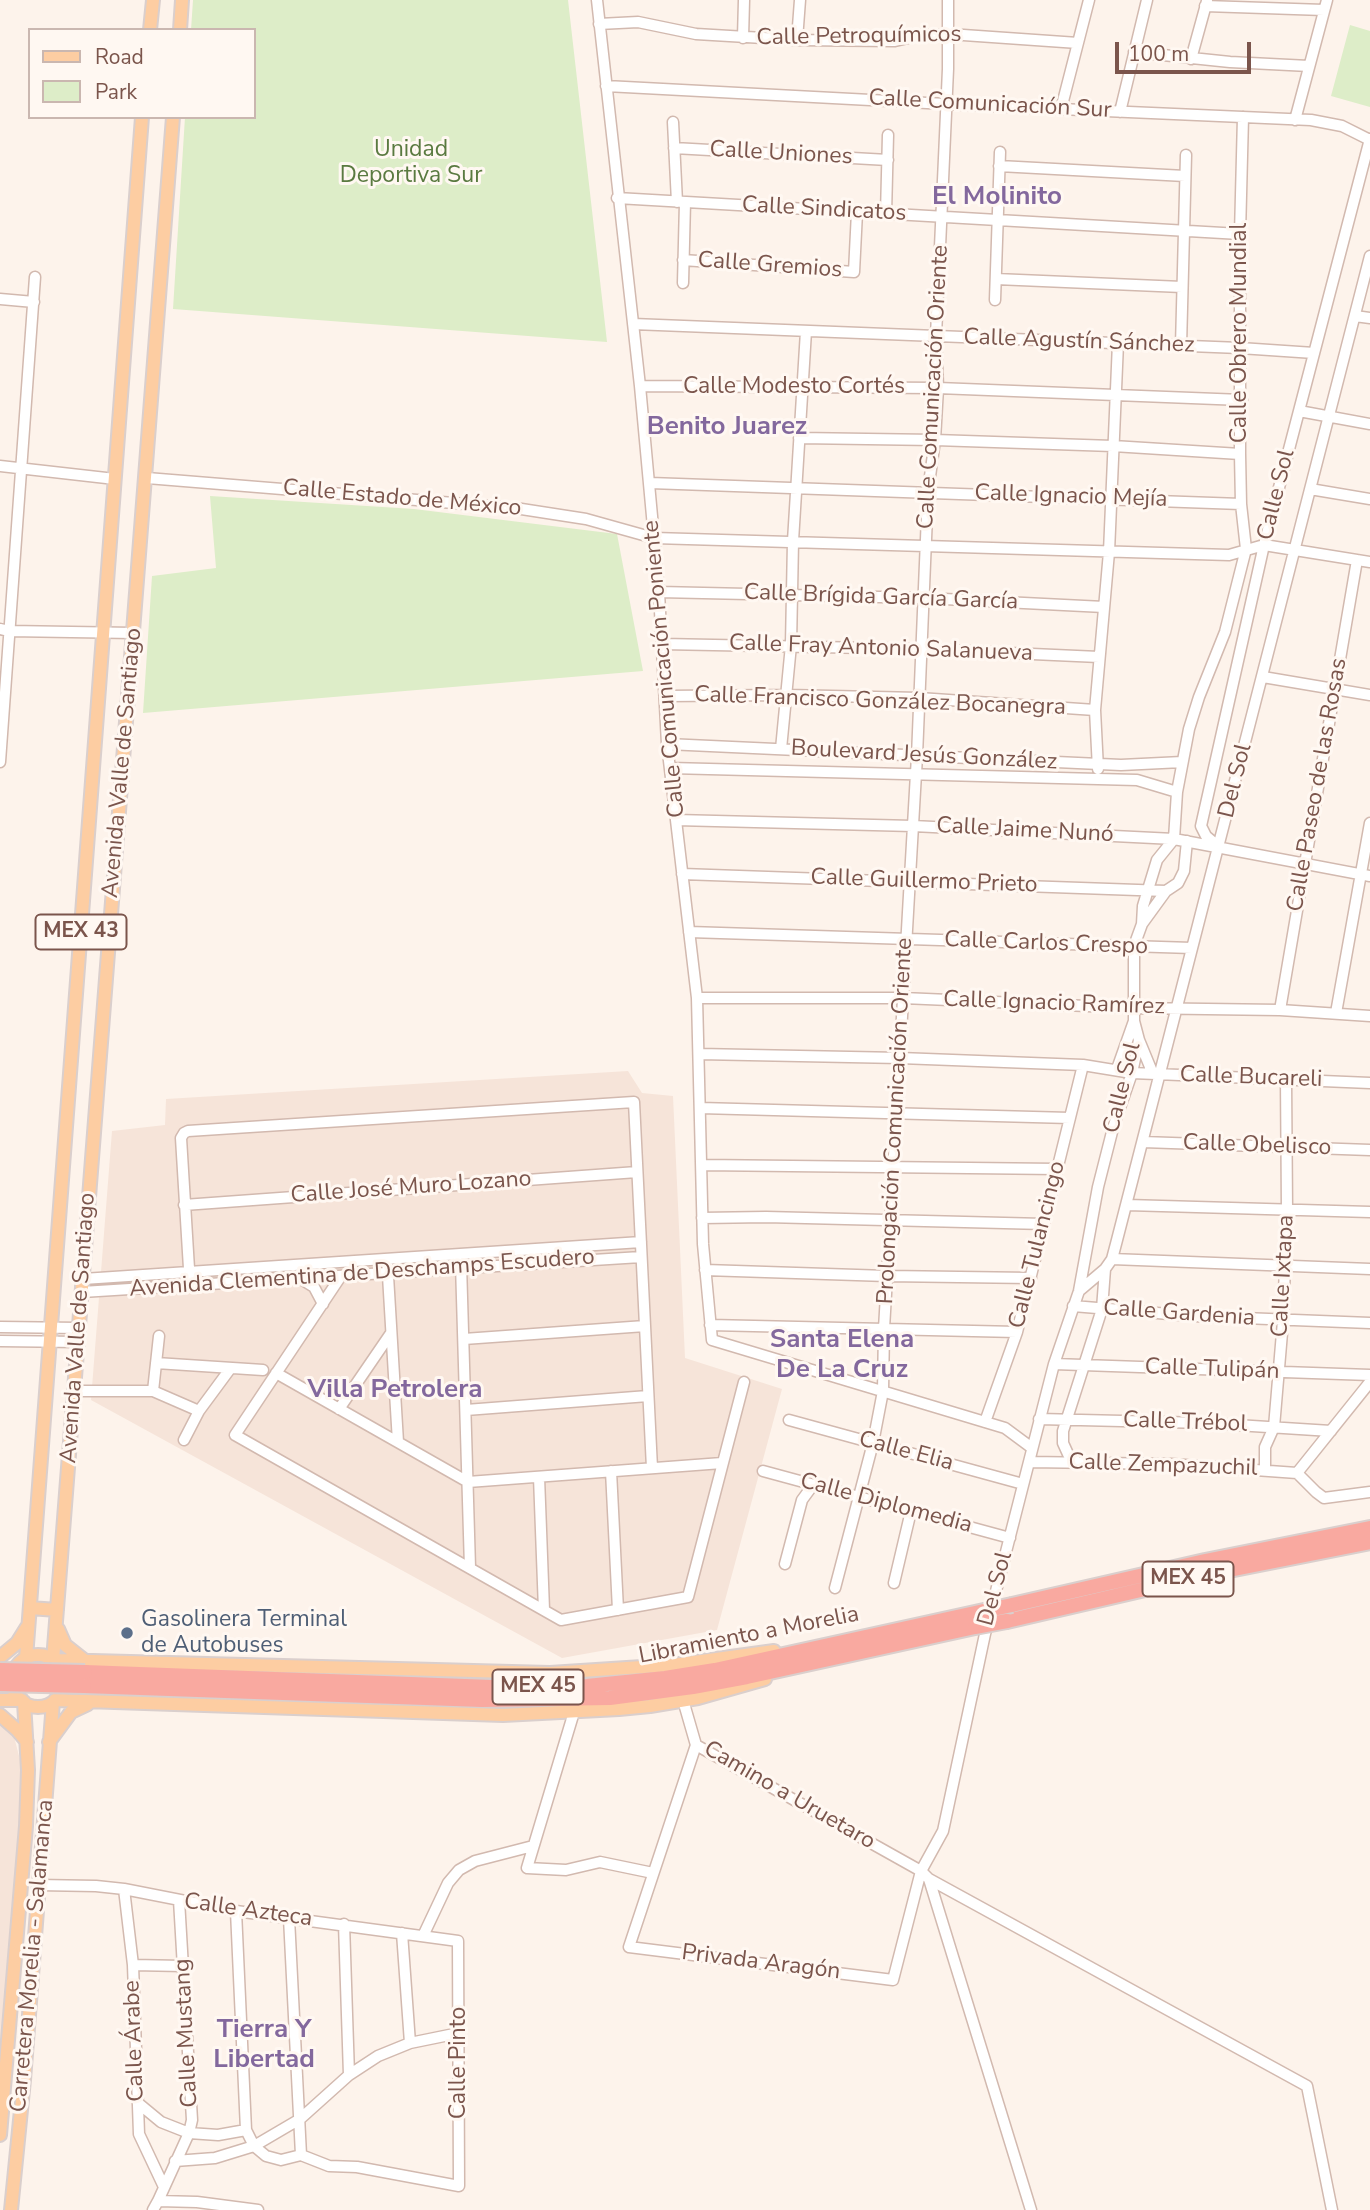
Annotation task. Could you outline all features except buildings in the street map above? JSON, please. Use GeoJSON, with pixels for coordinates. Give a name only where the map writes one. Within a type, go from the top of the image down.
{"type":"FeatureCollection","features":[{"type":"Feature","properties":{"kind":"highway","name":"Libramiento a Morelia"},"geometry":{"type":"LineString","coordinates":[[0,1670],[492,1687],[587,1686],[665,1678],[715,1670],[1205,1561],[1370,1528]]}},
{"type":"Feature","properties":{"kind":"highway","name":"Libramiento a Morelia"},"geometry":{"type":"LineString","coordinates":[[0,1684],[86,1673],[482,1700],[610,1698],[693,1688],[1007,1621],[1214,1573],[1370,1542]]}},
{"type":"Feature","properties":{"kind":"main road"},"geometry":{"type":"LineString","coordinates":[[150,28],[153,0]]}},
{"type":"Feature","properties":{"kind":"main road"},"geometry":{"type":"LineString","coordinates":[[180,28],[182,0]]}},
{"type":"Feature","properties":{"kind":"main road","name":"Avenida Valle de Santiago"},"geometry":{"type":"LineString","coordinates":[[25,1659],[142,119]]}},
{"type":"Feature","properties":{"kind":"main road","name":"Avenida Valle de Santiago"},"geometry":{"type":"LineString","coordinates":[[54,1660],[173,119]]}},
{"type":"Feature","properties":{"kind":"main road"},"geometry":{"type":"LineString","coordinates":[[0,1658],[17,1643],[30,1612],[57,1615],[61,1637],[86,1673]]}},
{"type":"Feature","properties":{"kind":"main road"},"geometry":{"type":"LineString","coordinates":[[0,1658],[25,1659],[40,1655],[86,1673]]}},
{"type":"Feature","properties":{"kind":"main road"},"geometry":{"type":"LineString","coordinates":[[0,1700],[23,1701],[40,1706],[54,1701],[464,1714],[574,1712],[683,1700],[749,1684],[832,1658]]}},
{"type":"Feature","properties":{"kind":"main road","name":"MEX 43"},"geometry":{"type":"LineString","coordinates":[[23,1701],[14,1688],[13,1679],[18,1666],[25,1659]]}},
{"type":"Feature","properties":{"kind":"main road","name":"MEX 43"},"geometry":{"type":"LineString","coordinates":[[54,1660],[63,1673],[64,1683],[54,1701]]}},
{"type":"Feature","properties":{"kind":"main road","name":"Carretera Morelia - Salamanca"},"geometry":{"type":"LineString","coordinates":[[0,2127],[26,1826],[27,1742],[23,1701]]}},
{"type":"Feature","properties":{"kind":"main road","name":"Carretera Morelia - Salamanca"},"geometry":{"type":"LineString","coordinates":[[10,2210],[24,2080],[54,1701]]}},
{"type":"Feature","properties":{"kind":"main road"},"geometry":{"type":"LineString","coordinates":[[49,1742],[71,1713],[95,1702]]}},
{"type":"Feature","properties":{"kind":"main road"},"geometry":{"type":"LineString","coordinates":[[0,1715],[27,1742]]}},
{"type":"Feature","properties":{"kind":"main road"},"geometry":{"type":"LineString","coordinates":[[0,2127],[24,2080]]}},
{"type":"Feature","properties":{"kind":"street","name":"Calle Comunicación Poniente"},"geometry":{"type":"LineString","coordinates":[[597,0],[650,483],[667,744],[697,998],[702,1218],[712,1340],[883,1391]]}},
{"type":"Feature","properties":{"kind":"street"},"geometry":{"type":"LineString","coordinates":[[743,37],[744,0]]}},
{"type":"Feature","properties":{"kind":"street"},"geometry":{"type":"LineString","coordinates":[[797,40],[800,0]]}},
{"type":"Feature","properties":{"kind":"street","name":"Calle Comunicación Oriente"},"geometry":{"type":"LineString","coordinates":[[916,775],[928,491],[938,388],[936,336],[948,0]]}},
{"type":"Feature","properties":{"kind":"street"},"geometry":{"type":"LineString","coordinates":[[1061,109],[1089,0]]}},
{"type":"Feature","properties":{"kind":"street"},"geometry":{"type":"LineString","coordinates":[[1119,112],[1147,0]]}},
{"type":"Feature","properties":{"kind":"street"},"geometry":{"type":"LineString","coordinates":[[1191,59],[1206,3],[1325,5],[1295,120]]}},
{"type":"Feature","properties":{"kind":"street","name":"Calle Petroquímicos"},"geometry":{"type":"LineString","coordinates":[[599,24],[638,22],[696,34],[797,40],[895,41],[948,34],[1078,43]]}},
{"type":"Feature","properties":{"kind":"street"},"geometry":{"type":"LineString","coordinates":[[1134,52],[1191,59],[1309,66]]}},
{"type":"Feature","properties":{"kind":"street","name":"Calle Comunicación Sur"},"geometry":{"type":"LineString","coordinates":[[606,86],[1295,120],[1334,124],[1370,140]]}},
{"type":"Feature","properties":{"kind":"street","name":"Calle Obrero Mundial"},"geometry":{"type":"LineString","coordinates":[[1243,117],[1240,454],[1241,503],[1247,549]]}},
{"type":"Feature","properties":{"kind":"street","name":"Calle Uniones"},"geometry":{"type":"LineString","coordinates":[[673,122],[681,202]]}},
{"type":"Feature","properties":{"kind":"street"},"geometry":{"type":"LineString","coordinates":[[886,214],[888,135]]}},
{"type":"Feature","properties":{"kind":"street","name":"Calle Sol"},"geometry":{"type":"LineString","coordinates":[[1219,847],[1206,836],[1201,826],[1264,545],[1370,140]]}},
{"type":"Feature","properties":{"kind":"street","name":"Calle Uniones"},"geometry":{"type":"LineString","coordinates":[[674,148],[888,160]]}},
{"type":"Feature","properties":{"kind":"street"},"geometry":{"type":"LineString","coordinates":[[995,300],[1000,152]]}},
{"type":"Feature","properties":{"kind":"street"},"geometry":{"type":"LineString","coordinates":[[1181,346],[1186,155]]}},
{"type":"Feature","properties":{"kind":"street"},"geometry":{"type":"LineString","coordinates":[[999,166],[1185,176]]}},
{"type":"Feature","properties":{"kind":"street","name":"Calle Sindicatos"},"geometry":{"type":"LineString","coordinates":[[617,198],[1240,233]]}},
{"type":"Feature","properties":{"kind":"street","name":"Calle Gremios"},"geometry":{"type":"LineString","coordinates":[[681,202],[683,260],[854,272],[857,212]]}},
{"type":"Feature","properties":{"kind":"street"},"geometry":{"type":"LineString","coordinates":[[683,260],[683,283]]}},
{"type":"Feature","properties":{"kind":"street","name":"Del Sol"},"geometry":{"type":"LineString","coordinates":[[1079,1292],[1105,1269],[1112,1259],[1143,1142],[1156,1074],[1177,1008],[1370,260]]}},
{"type":"Feature","properties":{"kind":"street"},"geometry":{"type":"LineString","coordinates":[[0,762],[5,630],[36,277]]}},
{"type":"Feature","properties":{"kind":"street"},"geometry":{"type":"LineString","coordinates":[[996,279],[1182,287]]}},
{"type":"Feature","properties":{"kind":"street"},"geometry":{"type":"LineString","coordinates":[[0,299],[34,302]]}},
{"type":"Feature","properties":{"kind":"street"},"geometry":{"type":"LineString","coordinates":[[1355,316],[1370,318]]}},
{"type":"Feature","properties":{"kind":"street","name":"Calle Agustín Sánchez"},"geometry":{"type":"LineString","coordinates":[[633,324],[1314,353]]}},
{"type":"Feature","properties":{"kind":"street"},"geometry":{"type":"LineString","coordinates":[[781,749],[791,645],[793,541],[806,331]]}},
{"type":"Feature","properties":{"kind":"street"},"geometry":{"type":"LineString","coordinates":[[1099,779],[1095,710],[1108,552],[1118,343]]}},
{"type":"Feature","properties":{"kind":"street","name":"Calle Modesto Cortés"},"geometry":{"type":"LineString","coordinates":[[640,386],[938,388],[1241,400]]}},
{"type":"Feature","properties":{"kind":"street"},"geometry":{"type":"LineString","coordinates":[[1299,411],[1370,424]]}},
{"type":"Feature","properties":{"kind":"street"},"geometry":{"type":"LineString","coordinates":[[799,438],[1113,446],[1240,454]]}},
{"type":"Feature","properties":{"kind":"street"},"geometry":{"type":"LineString","coordinates":[[0,466],[114,479]]}},
{"type":"Feature","properties":{"kind":"street","name":"Calle Estado de México"},"geometry":{"type":"LineString","coordinates":[[147,478],[539,511],[586,519],[654,538],[1229,555],[1264,545]]}},
{"type":"Feature","properties":{"kind":"street","name":"Calle Ignacio Mejía"},"geometry":{"type":"LineString","coordinates":[[650,483],[1241,503]]}},
{"type":"Feature","properties":{"kind":"street"},"geometry":{"type":"LineString","coordinates":[[1311,489],[1370,499]]}},
{"type":"Feature","properties":{"kind":"street"},"geometry":{"type":"LineString","coordinates":[[1264,545],[1370,562]]}},
{"type":"Feature","properties":{"kind":"street"},"geometry":{"type":"LineString","coordinates":[[1142,924],[1143,906],[1157,860],[1174,839],[1182,762],[1199,697],[1225,632],[1247,549]]}},
{"type":"Feature","properties":{"kind":"street","name":"Calle Paseo de las Rosas"},"geometry":{"type":"LineString","coordinates":[[1280,1010],[1357,560]]}},
{"type":"Feature","properties":{"kind":"street","name":"Calle Brígida García García"},"geometry":{"type":"LineString","coordinates":[[659,592],[924,598],[1104,607]]}},
{"type":"Feature","properties":{"kind":"street"},"geometry":{"type":"LineString","coordinates":[[5,630],[134,633]]}},
{"type":"Feature","properties":{"kind":"street","name":"Calle Fray Antonio Salanueva"},"geometry":{"type":"LineString","coordinates":[[662,644],[791,645],[1099,657]]}},
{"type":"Feature","properties":{"kind":"street"},"geometry":{"type":"LineString","coordinates":[[1263,677],[1370,695]]}},
{"type":"Feature","properties":{"kind":"street","name":"Calle Francisco González Bocanegra"},"geometry":{"type":"LineString","coordinates":[[665,696],[919,698],[1095,710]]}},
{"type":"Feature","properties":{"kind":"street","name":"Boulevard Jesús González"},"geometry":{"type":"LineString","coordinates":[[667,744],[1121,765],[1182,762]]}},
{"type":"Feature","properties":{"kind":"street"},"geometry":{"type":"LineString","coordinates":[[1121,765],[1137,780]]}},
{"type":"Feature","properties":{"kind":"street","name":"Boulevard Jesús González"},"geometry":{"type":"LineString","coordinates":[[670,768],[1137,780],[1177,792]]}},
{"type":"Feature","properties":{"kind":"street","name":"Prolongación Comunicación Oriente"},"geometry":{"type":"LineString","coordinates":[[835,1588],[873,1443],[883,1391],[884,1329],[916,775]]}},
{"type":"Feature","properties":{"kind":"street","name":"Calle Jaime Nunó"},"geometry":{"type":"LineString","coordinates":[[676,820],[913,825],[1174,839],[1366,875]]}},
{"type":"Feature","properties":{"kind":"street"},"geometry":{"type":"LineString","coordinates":[[1336,1013],[1366,875],[1370,823]]}},
{"type":"Feature","properties":{"kind":"street","name":"Calle Sol"},"geometry":{"type":"LineString","coordinates":[[1073,1306],[1079,1292],[1098,1187],[1132,1073],[1139,1040],[1133,1008],[1135,946],[1142,924],[1166,891],[1178,883],[1184,871],[1187,841]]}},
{"type":"Feature","properties":{"kind":"street","name":"Calle Guillermo Prieto"},"geometry":{"type":"LineString","coordinates":[[682,874],[1166,891]]}},
{"type":"Feature","properties":{"kind":"street","name":"Calle Carlos Crespo"},"geometry":{"type":"LineString","coordinates":[[689,932],[1192,948]]}},
{"type":"Feature","properties":{"kind":"street","name":"Calle Ignacio Ramírez"},"geometry":{"type":"LineString","coordinates":[[697,998],[903,999],[1133,1008],[1280,1010],[1370,1016]]}},
{"type":"Feature","properties":{"kind":"street"},"geometry":{"type":"LineString","coordinates":[[1117,1069],[1134,1021]]}},
{"type":"Feature","properties":{"kind":"street"},"geometry":{"type":"LineString","coordinates":[[1139,1040],[1156,1074]]}},
{"type":"Feature","properties":{"kind":"street","name":"Calle Bucareli"},"geometry":{"type":"LineString","coordinates":[[699,1054],[1083,1065],[1132,1073],[1370,1083]]}},
{"type":"Feature","properties":{"kind":"street","name":"Calle Tulancingo"},"geometry":{"type":"LineString","coordinates":[[985,1422],[1017,1332],[1083,1065]]}},
{"type":"Feature","properties":{"kind":"street","name":"Calle Ixtapa"},"geometry":{"type":"LineString","coordinates":[[1265,1470],[1265,1447],[1274,1427],[1286,1266],[1286,1079]]}},
{"type":"Feature","properties":{"kind":"street"},"geometry":{"type":"LineString","coordinates":[[190,1285],[181,1138],[188,1131],[634,1102],[652,1468]]}},
{"type":"Feature","properties":{"kind":"street"},"geometry":{"type":"LineString","coordinates":[[701,1108],[1070,1118]]}},
{"type":"Feature","properties":{"kind":"street","name":"Calle Obelisco"},"geometry":{"type":"LineString","coordinates":[[1143,1142],[1370,1150]]}},
{"type":"Feature","properties":{"kind":"street"},"geometry":{"type":"LineString","coordinates":[[702,1165],[1058,1169]]}},
{"type":"Feature","properties":{"kind":"street","name":"Calle José Muro Lozano"},"geometry":{"type":"LineString","coordinates":[[184,1205],[637,1172]]}},
{"type":"Feature","properties":{"kind":"street"},"geometry":{"type":"LineString","coordinates":[[1127,1205],[1370,1212]]}},
{"type":"Feature","properties":{"kind":"street"},"geometry":{"type":"LineString","coordinates":[[702,1218],[766,1217],[1044,1224]]}},
{"type":"Feature","properties":{"kind":"street","name":"Avenida Clementina de Deschamps Escudero"},"geometry":{"type":"LineString","coordinates":[[83,1286],[189,1272],[641,1242]]}},
{"type":"Feature","properties":{"kind":"street"},"geometry":{"type":"LineString","coordinates":[[461,1254],[470,1568]]}},
{"type":"Feature","properties":{"kind":"street","name":"Avenida Clementina de Deschamps Escudero"},"geometry":{"type":"LineString","coordinates":[[83,1286],[190,1285],[642,1257]]}},
{"type":"Feature","properties":{"kind":"street"},"geometry":{"type":"LineString","coordinates":[[387,1259],[398,1443]]}},
{"type":"Feature","properties":{"kind":"street"},"geometry":{"type":"LineString","coordinates":[[1112,1259],[1370,1269]]}},
{"type":"Feature","properties":{"kind":"street"},"geometry":{"type":"LineString","coordinates":[[1077,1462],[1068,1454],[1063,1443],[1063,1431],[1102,1309],[1105,1269]]}},
{"type":"Feature","properties":{"kind":"street"},"geometry":{"type":"LineString","coordinates":[[705,1270],[1031,1278]]}},
{"type":"Feature","properties":{"kind":"street"},"geometry":{"type":"LineString","coordinates":[[341,1276],[235,1435],[561,1620],[688,1597],[744,1382]]}},
{"type":"Feature","properties":{"kind":"street"},"geometry":{"type":"LineString","coordinates":[[298,1279],[314,1287],[323,1304]]}},
{"type":"Feature","properties":{"kind":"street","name":"Del Sol"},"geometry":{"type":"LineString","coordinates":[[893,1980],[925,1875],[943,1831],[985,1634],[1039,1419],[1073,1306]]}},
{"type":"Feature","properties":{"kind":"street","name":"Calle Gardenia"},"geometry":{"type":"LineString","coordinates":[[1073,1306],[1283,1321],[1370,1323]]}},
{"type":"Feature","properties":{"kind":"street"},"geometry":{"type":"LineString","coordinates":[[710,1325],[1017,1332]]}},
{"type":"Feature","properties":{"kind":"street"},"geometry":{"type":"LineString","coordinates":[[464,1339],[645,1326]]}},
{"type":"Feature","properties":{"kind":"street"},"geometry":{"type":"LineString","coordinates":[[0,1327],[79,1328]]}},
{"type":"Feature","properties":{"kind":"street"},"geometry":{"type":"LineString","coordinates":[[339,1409],[392,1332]]}},
{"type":"Feature","properties":{"kind":"street"},"geometry":{"type":"LineString","coordinates":[[153,1391],[159,1336]]}},
{"type":"Feature","properties":{"kind":"street"},"geometry":{"type":"LineString","coordinates":[[0,1341],[78,1342]]}},
{"type":"Feature","properties":{"kind":"street"},"geometry":{"type":"LineString","coordinates":[[156,1363],[263,1370]]}},
{"type":"Feature","properties":{"kind":"street","name":"Calle Tulipán"},"geometry":{"type":"LineString","coordinates":[[1054,1364],[1370,1376]]}},
{"type":"Feature","properties":{"kind":"street"},"geometry":{"type":"LineString","coordinates":[[184,1440],[199,1411],[230,1369]]}},
{"type":"Feature","properties":{"kind":"street"},"geometry":{"type":"LineString","coordinates":[[276,1373],[468,1482],[722,1463]]}},
{"type":"Feature","properties":{"kind":"street"},"geometry":{"type":"LineString","coordinates":[[1369,1492],[1324,1498],[1297,1473],[1370,1382]]}},
{"type":"Feature","properties":{"kind":"street"},"geometry":{"type":"LineString","coordinates":[[75,1391],[153,1391],[199,1411]]}},
{"type":"Feature","properties":{"kind":"street"},"geometry":{"type":"LineString","coordinates":[[883,1391],[1004,1428],[1032,1448]]}},
{"type":"Feature","properties":{"kind":"street"},"geometry":{"type":"LineString","coordinates":[[466,1410],[648,1396]]}},
{"type":"Feature","properties":{"kind":"street","name":"Calle Trébol"},"geometry":{"type":"LineString","coordinates":[[1039,1419],[1331,1431]]}},
{"type":"Feature","properties":{"kind":"street","name":"Calle Elia"},"geometry":{"type":"LineString","coordinates":[[789,1420],[1023,1484]]}},
{"type":"Feature","properties":{"kind":"street","name":"Calle Zempazuchil"},"geometry":{"type":"LineString","coordinates":[[1029,1462],[1183,1465],[1297,1473]]}},
{"type":"Feature","properties":{"kind":"street"},"geometry":{"type":"LineString","coordinates":[[611,1471],[618,1610]]}},
{"type":"Feature","properties":{"kind":"street","name":"Calle Diplomedia"},"geometry":{"type":"LineString","coordinates":[[763,1471],[1010,1538]]}},
{"type":"Feature","properties":{"kind":"street"},"geometry":{"type":"LineString","coordinates":[[539,1477],[544,1610]]}},
{"type":"Feature","properties":{"kind":"street"},"geometry":{"type":"LineString","coordinates":[[785,1564],[802,1500],[813,1485]]}},
{"type":"Feature","properties":{"kind":"street"},"geometry":{"type":"LineString","coordinates":[[894,1583],[911,1511]]}},
{"type":"Feature","properties":{"kind":"street","name":"Camino a Uruetaro"},"geometry":{"type":"LineString","coordinates":[[683,1700],[696,1745],[1307,2086],[1332,2210]]}},
{"type":"Feature","properties":{"kind":"street"},"geometry":{"type":"LineString","coordinates":[[574,1712],[527,1868],[566,1870],[600,1862],[653,1873],[696,1745]]}},
{"type":"Feature","properties":{"kind":"street"},"geometry":{"type":"LineString","coordinates":[[423,1936],[448,1883],[459,1870],[475,1861],[533,1846]]}},
{"type":"Feature","properties":{"kind":"street","name":"Privada Aragón"},"geometry":{"type":"LineString","coordinates":[[653,1873],[628,1947],[893,1980]]}},
{"type":"Feature","properties":{"kind":"street"},"geometry":{"type":"LineString","coordinates":[[925,1875],[1031,2210]]}},
{"type":"Feature","properties":{"kind":"street","name":"Calle Azteca"},"geometry":{"type":"LineString","coordinates":[[38,1885],[124,1889],[236,1910],[458,1941]]}},
{"type":"Feature","properties":{"kind":"street","name":"Calle Árabe"},"geometry":{"type":"LineString","coordinates":[[124,1889],[133,1965],[139,2134],[164,2187]]}},
{"type":"Feature","properties":{"kind":"street","name":"Calle Mustang"},"geometry":{"type":"LineString","coordinates":[[156,2205],[190,2133],[192,2120],[178,1900]]}},
{"type":"Feature","properties":{"kind":"street"},"geometry":{"type":"LineString","coordinates":[[236,1910],[246,2130],[254,2146],[266,2156],[281,2160],[302,2155],[289,1918]]}},
{"type":"Feature","properties":{"kind":"street"},"geometry":{"type":"LineString","coordinates":[[344,1924],[349,2075]]}},
{"type":"Feature","properties":{"kind":"street"},"geometry":{"type":"LineString","coordinates":[[402,1933],[410,2043]]}},
{"type":"Feature","properties":{"kind":"street","name":"Calle Pinto"},"geometry":{"type":"LineString","coordinates":[[302,2155],[329,2166],[357,2167],[459,2186],[458,1941]]}},
{"type":"Feature","properties":{"kind":"street"},"geometry":{"type":"LineString","coordinates":[[133,1965],[183,1966]]}},
{"type":"Feature","properties":{"kind":"street"},"geometry":{"type":"LineString","coordinates":[[175,2161],[215,2158],[254,2146],[300,2119],[349,2075],[378,2056],[410,2043],[459,2033]]}},
{"type":"Feature","properties":{"kind":"street"},"geometry":{"type":"LineString","coordinates":[[138,2103],[161,2122],[190,2133],[218,2135],[246,2130]]}},
{"type":"Feature","properties":{"kind":"street"},"geometry":{"type":"LineString","coordinates":[[156,2205],[257,2210]]}},
{"type":"Feature","properties":{"kind":"shaded area","name":"Villa Petrolera"},"geometry":{"type":"Polygon","coordinates":[[[628,1071],[642,1093],[673,1096],[685,1358],[782,1389],[717,1630],[562,1658],[91,1400],[112,1131],[165,1125],[166,1099],[628,1071]]]}},
{"type":"Feature","properties":{"kind":"shaded area"},"geometry":{"type":"Polygon","coordinates":[[[0,1717],[9,1717],[28,1791],[0,2063],[0,1717]]]}},
{"type":"Feature","properties":{"kind":"green space","name":"Unidad Deportiva Sur"},"geometry":{"type":"Polygon","coordinates":[[[193,0],[568,0],[607,342],[173,309],[185,119],[256,119],[256,28],[191,28],[193,0]]]}},
{"type":"Feature","properties":{"kind":"green space"},"geometry":{"type":"Polygon","coordinates":[[[1350,25],[1370,31],[1370,107],[1331,96],[1350,25]]]}},
{"type":"Feature","properties":{"kind":"green space"},"geometry":{"type":"Polygon","coordinates":[[[210,496],[414,509],[617,534],[643,671],[143,713],[152,576],[216,568],[210,496]]]}},
{"type":"Feature","properties":{"kind":"place","name":"Gasolinera Terminal de Autobuses"},"geometry":{"type":"Point","coordinates":[127,1633]}},
{"type":"Feature","properties":{"kind":"district","name":"El Molinito"},"geometry":{"type":"Point","coordinates":[997,198]}},
{"type":"Feature","properties":{"kind":"district","name":"Benito Juarez"},"geometry":{"type":"Point","coordinates":[727,428]}},
{"type":"Feature","properties":{"kind":"district","name":"Santa Elena De La Cruz"},"geometry":{"type":"Point","coordinates":[842,1356]}},
{"type":"Feature","properties":{"kind":"district","name":"Villa Petrolera"},"geometry":{"type":"Point","coordinates":[395,1391]}},
{"type":"Feature","properties":{"kind":"district","name":"Tierra Y Libertad"},"geometry":{"type":"Point","coordinates":[264,2046]}}]}
